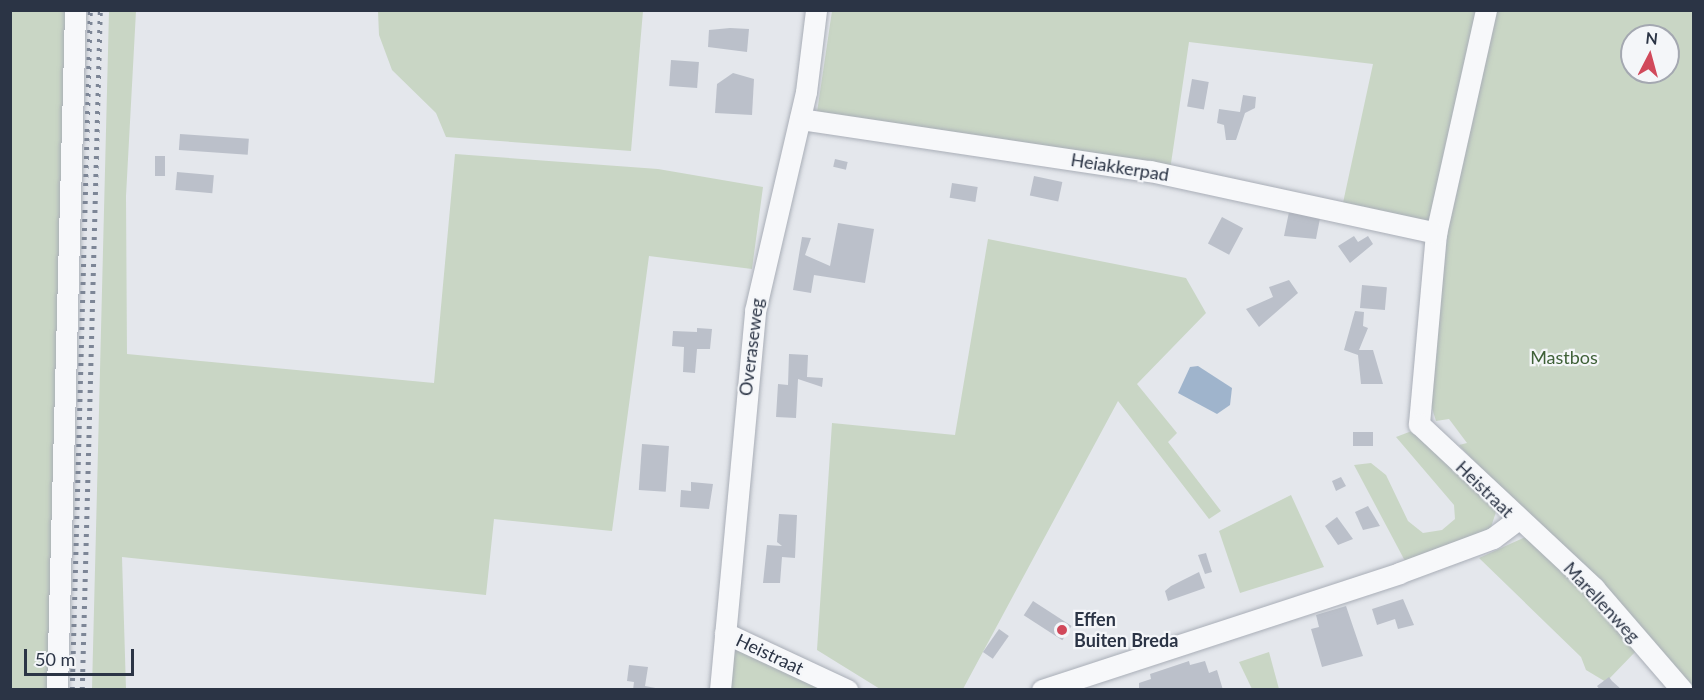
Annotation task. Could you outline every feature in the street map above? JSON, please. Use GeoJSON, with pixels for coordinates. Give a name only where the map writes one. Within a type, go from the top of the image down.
{"type":"FeatureCollection","features":[{"type":"Feature","properties":{"kind":"street"},"geometry":{"type":"LineString","coordinates":[[57,690],[75,10]]}},
{"type":"Feature","properties":{"kind":"street","name":"Overaseweg"},"geometry":{"type":"LineString","coordinates":[[720,690],[754,311],[774,212],[800,119],[816,10]]}},
{"type":"Feature","properties":{"kind":"street","name":"Heistraat"},"geometry":{"type":"LineString","coordinates":[[1042,690],[1409,569],[1493,538],[1518,519],[1419,424],[1436,233],[1486,10]]}},
{"type":"Feature","properties":{"kind":"street","name":"Heiakkerpad"},"geometry":{"type":"LineString","coordinates":[[800,119],[1150,171],[1436,233]]}},
{"type":"Feature","properties":{"kind":"street","name":"Marellenweg"},"geometry":{"type":"LineString","coordinates":[[1518,519],[1594,588],[1682,690]]}},
{"type":"Feature","properties":{"kind":"street","name":"Heistraat"},"geometry":{"type":"LineString","coordinates":[[725,633],[847,690]]}},
{"type":"Feature","properties":{"kind":"green space"},"geometry":{"type":"Polygon","coordinates":[[[10,11],[71,11],[54,689],[11,689],[10,11]]]}},
{"type":"Feature","properties":{"kind":"green space"},"geometry":{"type":"Polygon","coordinates":[[[109,11],[136,11],[126,196],[127,354],[434,383],[455,154],[658,169],[763,187],[752,269],[649,256],[612,531],[494,519],[486,595],[122,557],[126,689],[92,689],[109,11]]]}},
{"type":"Feature","properties":{"kind":"green space"},"geometry":{"type":"Polygon","coordinates":[[[378,11],[643,11],[631,151],[446,137],[436,113],[392,70],[379,35],[378,11]]]}},
{"type":"Feature","properties":{"kind":"green space","name":"Mastbos"},"geometry":{"type":"Polygon","coordinates":[[[832,11],[1693,11],[1693,689],[1684,689],[1459,445],[1467,443],[1449,419],[1436,421],[1431,405],[1448,224],[1341,212],[1373,64],[1189,42],[1170,170],[816,119],[832,11]]]}},
{"type":"Feature","properties":{"kind":"green space"},"geometry":{"type":"Polygon","coordinates":[[[988,239],[1186,278],[1206,313],[1137,384],[1177,433],[1168,442],[1221,511],[1209,519],[1118,401],[963,689],[880,689],[817,650],[832,423],[955,435],[988,239]]]}},
{"type":"Feature","properties":{"kind":"green space"},"geometry":{"type":"Polygon","coordinates":[[[1417,429],[1496,512],[1490,530],[1405,561],[1354,465],[1371,463],[1386,475],[1408,521],[1423,533],[1442,530],[1455,519],[1454,505],[1396,437],[1417,429]]]}},
{"type":"Feature","properties":{"kind":"green space"},"geometry":{"type":"Polygon","coordinates":[[[1291,495],[1324,567],[1240,593],[1219,531],[1291,495]]]}},
{"type":"Feature","properties":{"kind":"green space"},"geometry":{"type":"Polygon","coordinates":[[[1530,535],[1638,649],[1606,682],[1586,670],[1581,657],[1479,558],[1530,535]]]}},
{"type":"Feature","properties":{"kind":"green space"},"geometry":{"type":"Polygon","coordinates":[[[731,644],[827,690],[726,690],[731,644]]]}},
{"type":"Feature","properties":{"kind":"green space"},"geometry":{"type":"Polygon","coordinates":[[[1269,652],[1279,689],[1252,689],[1239,662],[1269,652]]]}},
{"type":"Feature","properties":{"kind":"water"},"geometry":{"type":"Polygon","coordinates":[[[1198,366],[1232,388],[1230,405],[1217,414],[1178,393],[1190,367],[1198,366]]]}},
{"type":"Feature","properties":{"kind":"building"},"geometry":{"type":"Polygon","coordinates":[[[749,29],[747,52],[708,47],[709,30],[749,29]]]}},
{"type":"Feature","properties":{"kind":"building"},"geometry":{"type":"Polygon","coordinates":[[[671,60],[699,62],[697,88],[669,86],[671,60]]]}},
{"type":"Feature","properties":{"kind":"building"},"geometry":{"type":"Polygon","coordinates":[[[733,73],[754,79],[752,115],[715,113],[717,84],[733,73]]]}},
{"type":"Feature","properties":{"kind":"building"},"geometry":{"type":"Polygon","coordinates":[[[1192,79],[1209,82],[1204,110],[1187,107],[1192,79]]]}},
{"type":"Feature","properties":{"kind":"building"},"geometry":{"type":"Polygon","coordinates":[[[1243,95],[1256,97],[1255,108],[1245,113],[1236,140],[1226,140],[1224,125],[1217,123],[1219,109],[1240,112],[1243,95]]]}},
{"type":"Feature","properties":{"kind":"building"},"geometry":{"type":"Polygon","coordinates":[[[180,134],[249,139],[248,155],[179,150],[180,134]]]}},
{"type":"Feature","properties":{"kind":"building"},"geometry":{"type":"Polygon","coordinates":[[[155,156],[165,156],[165,176],[155,176],[155,156]]]}},
{"type":"Feature","properties":{"kind":"building"},"geometry":{"type":"Polygon","coordinates":[[[835,159],[848,162],[846,170],[833,167],[835,159]]]}},
{"type":"Feature","properties":{"kind":"building"},"geometry":{"type":"Polygon","coordinates":[[[177,172],[214,175],[212,193],[175,190],[177,172]]]}},
{"type":"Feature","properties":{"kind":"building"},"geometry":{"type":"Polygon","coordinates":[[[1034,176],[1062,182],[1058,202],[1030,196],[1034,176]]]}},
{"type":"Feature","properties":{"kind":"building"},"geometry":{"type":"Polygon","coordinates":[[[952,183],[978,187],[975,202],[950,198],[952,183]]]}},
{"type":"Feature","properties":{"kind":"building"},"geometry":{"type":"Polygon","coordinates":[[[1289,212],[1320,218],[1316,239],[1284,236],[1289,212]]]}},
{"type":"Feature","properties":{"kind":"building"},"geometry":{"type":"Polygon","coordinates":[[[1222,217],[1243,228],[1229,255],[1208,243],[1222,217]]]}},
{"type":"Feature","properties":{"kind":"building"},"geometry":{"type":"Polygon","coordinates":[[[838,223],[874,229],[865,283],[814,275],[811,293],[793,290],[802,237],[811,238],[805,255],[830,266],[838,223]]]}},
{"type":"Feature","properties":{"kind":"building"},"geometry":{"type":"Polygon","coordinates":[[[1354,236],[1358,242],[1368,236],[1373,244],[1350,263],[1338,246],[1354,236]]]}},
{"type":"Feature","properties":{"kind":"building"},"geometry":{"type":"Polygon","coordinates":[[[1289,280],[1298,293],[1259,327],[1246,309],[1273,297],[1269,287],[1289,280]]]}},
{"type":"Feature","properties":{"kind":"building"},"geometry":{"type":"Polygon","coordinates":[[[1362,285],[1387,287],[1385,310],[1360,308],[1362,285]]]}},
{"type":"Feature","properties":{"kind":"building"},"geometry":{"type":"Polygon","coordinates":[[[1355,311],[1364,312],[1363,326],[1368,328],[1359,350],[1373,350],[1383,384],[1361,384],[1358,355],[1344,350],[1355,311]]]}},
{"type":"Feature","properties":{"kind":"building"},"geometry":{"type":"Polygon","coordinates":[[[697,328],[712,329],[710,349],[697,349],[695,373],[683,372],[684,347],[672,346],[673,331],[697,332],[697,328]]]}},
{"type":"Feature","properties":{"kind":"building"},"geometry":{"type":"Polygon","coordinates":[[[789,354],[808,355],[807,377],[823,378],[822,387],[798,379],[796,418],[776,417],[778,384],[788,385],[789,354]]]}},
{"type":"Feature","properties":{"kind":"building"},"geometry":{"type":"Polygon","coordinates":[[[1353,432],[1373,432],[1373,446],[1353,446],[1353,432]]]}},
{"type":"Feature","properties":{"kind":"building"},"geometry":{"type":"Polygon","coordinates":[[[642,444],[669,446],[666,492],[639,490],[642,444]]]}},
{"type":"Feature","properties":{"kind":"building"},"geometry":{"type":"Polygon","coordinates":[[[1341,477],[1346,486],[1336,491],[1332,481],[1341,477]]]}},
{"type":"Feature","properties":{"kind":"building"},"geometry":{"type":"Polygon","coordinates":[[[691,482],[713,484],[709,509],[680,507],[681,490],[691,491],[691,482]]]}},
{"type":"Feature","properties":{"kind":"building"},"geometry":{"type":"Polygon","coordinates":[[[1368,506],[1380,526],[1363,530],[1355,512],[1368,506]]]}},
{"type":"Feature","properties":{"kind":"building"},"geometry":{"type":"Polygon","coordinates":[[[779,514],[797,515],[795,558],[782,557],[780,583],[763,583],[767,545],[782,546],[777,542],[779,514]]]}},
{"type":"Feature","properties":{"kind":"building"},"geometry":{"type":"Polygon","coordinates":[[[1337,517],[1353,539],[1338,545],[1325,526],[1337,517]]]}},
{"type":"Feature","properties":{"kind":"building"},"geometry":{"type":"Polygon","coordinates":[[[1206,553],[1212,572],[1205,574],[1198,555],[1206,553]]]}},
{"type":"Feature","properties":{"kind":"building"},"geometry":{"type":"Polygon","coordinates":[[[1199,572],[1205,588],[1168,601],[1165,591],[1199,572]]]}},
{"type":"Feature","properties":{"kind":"building"},"geometry":{"type":"Polygon","coordinates":[[[1403,599],[1414,625],[1398,629],[1395,619],[1377,625],[1372,609],[1403,599]]]}},
{"type":"Feature","properties":{"kind":"building"},"geometry":{"type":"Polygon","coordinates":[[[1033,601],[1072,626],[1062,640],[1024,615],[1033,601]]]}},
{"type":"Feature","properties":{"kind":"building"},"geometry":{"type":"Polygon","coordinates":[[[1346,606],[1363,656],[1322,667],[1311,629],[1319,627],[1316,615],[1346,606]]]}},
{"type":"Feature","properties":{"kind":"building"},"geometry":{"type":"Polygon","coordinates":[[[999,629],[1009,636],[993,659],[983,652],[999,629]]]}},
{"type":"Feature","properties":{"kind":"building"},"geometry":{"type":"Polygon","coordinates":[[[1189,661],[1190,665],[1205,661],[1209,673],[1217,670],[1223,690],[1139,690],[1139,683],[1151,679],[1150,674],[1189,661]]]}},
{"type":"Feature","properties":{"kind":"building"},"geometry":{"type":"Polygon","coordinates":[[[629,665],[648,667],[645,686],[666,690],[633,690],[634,682],[627,681],[629,665]]]}},
{"type":"Feature","properties":{"kind":"building"},"geometry":{"type":"Polygon","coordinates":[[[1609,677],[1622,690],[1600,690],[1597,686],[1609,677]]]}},
{"type":"Feature","properties":{"kind":"railway"},"geometry":{"type":"LineString","coordinates":[[72,690],[90,10]]}},
{"type":"Feature","properties":{"kind":"railway"},"geometry":{"type":"LineString","coordinates":[[82,690],[100,10]]}},
{"type":"Feature","properties":{"kind":"place","name":"Effen Buiten Breda"},"geometry":{"type":"Point","coordinates":[1062,630]}}]}
